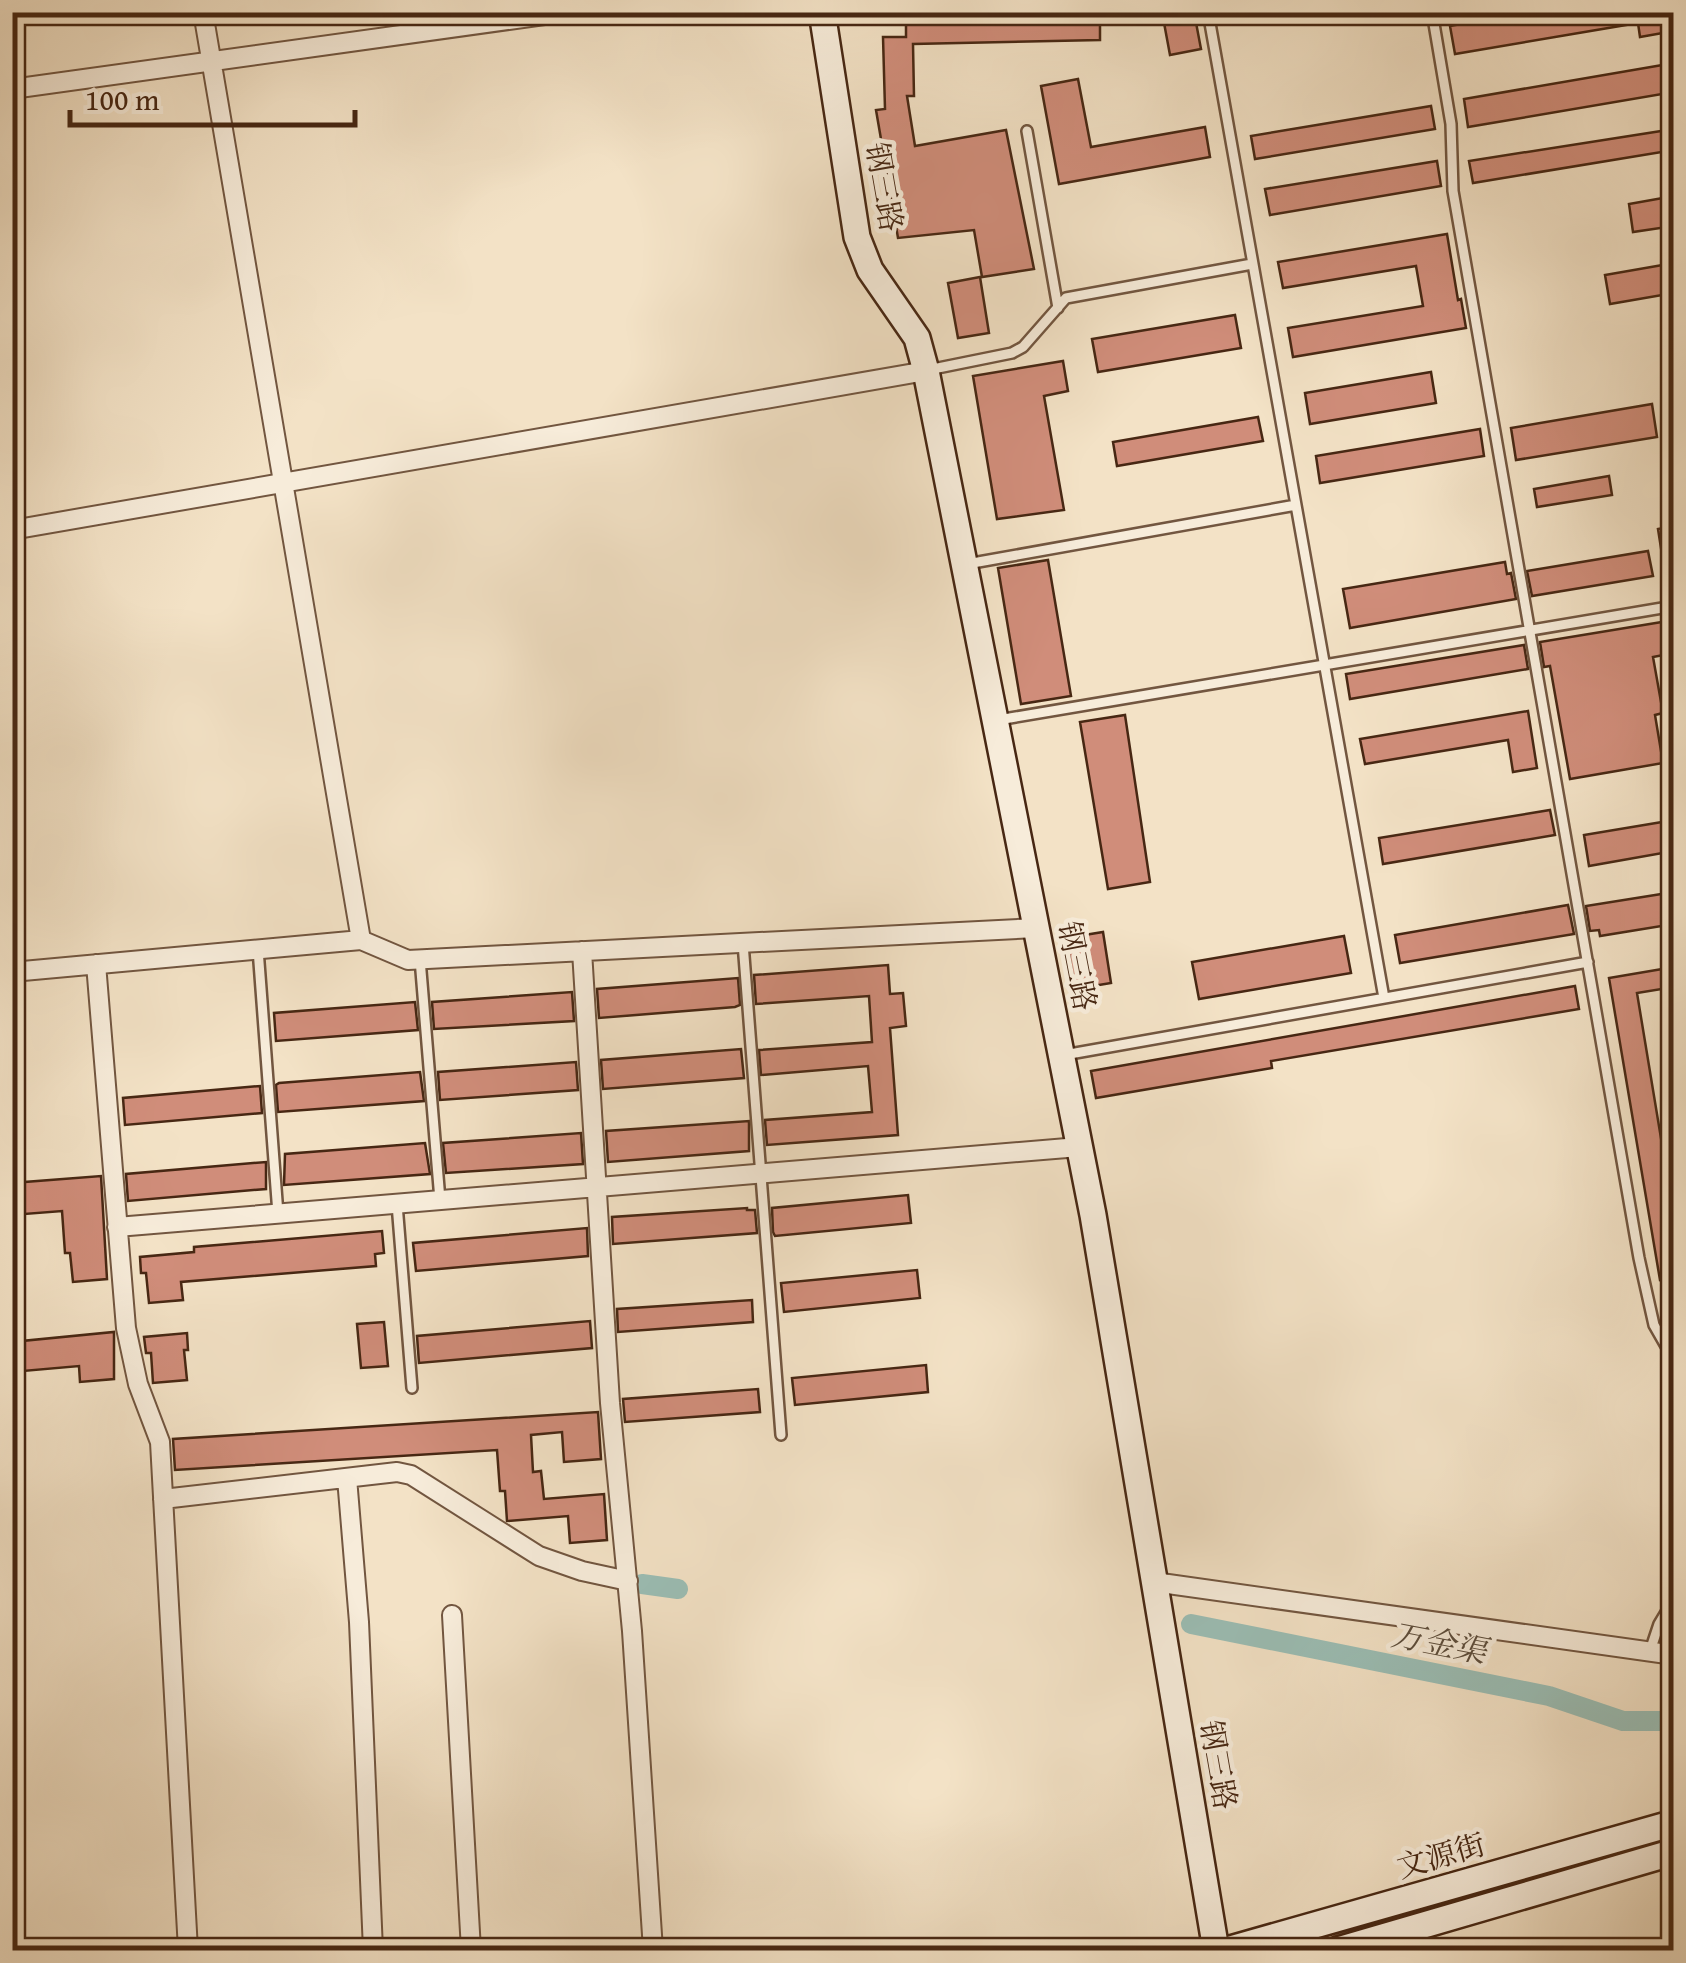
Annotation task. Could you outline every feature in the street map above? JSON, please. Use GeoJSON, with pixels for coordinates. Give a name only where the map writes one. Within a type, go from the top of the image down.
{"type":"FeatureCollection","features":[{"type":"Feature","properties":{"kind":"street"},"geometry":{"type":"LineString","coordinates":[[203,12],[361,940]]}},
{"type":"Feature","properties":{"kind":"street"},"geometry":{"type":"LineString","coordinates":[[12,89],[566,12]]}},
{"type":"Feature","properties":{"kind":"street","name":"钢三路"},"geometry":{"type":"LineString","coordinates":[[822,12],[857,238],[870,270],[917,338],[926,371],[1080,1146],[1216,1950]]}},
{"type":"Feature","properties":{"kind":"street"},"geometry":{"type":"LineString","coordinates":[[12,530],[926,371]]}},
{"type":"Feature","properties":{"kind":"street"},"geometry":{"type":"LineString","coordinates":[[12,972],[361,940],[393,955],[420,960],[1036,928]]}},
{"type":"Feature","properties":{"kind":"street"},"geometry":{"type":"LineString","coordinates":[[582,951],[610,1403],[628,1580],[653,1950]]}},
{"type":"Feature","properties":{"kind":"street"},"geometry":{"type":"LineString","coordinates":[[96,964],[129,1352],[160,1442],[188,1950]]}},
{"type":"Feature","properties":{"kind":"street"},"geometry":{"type":"LineString","coordinates":[[117,1227],[1080,1146]]}},
{"type":"Feature","properties":{"kind":"street"},"geometry":{"type":"LineString","coordinates":[[163,1499],[397,1472],[411,1475],[539,1556],[582,1571],[628,1580]]}},
{"type":"Feature","properties":{"kind":"street"},"geometry":{"type":"LineString","coordinates":[[347,1478],[374,1950]]}},
{"type":"Feature","properties":{"kind":"street"},"geometry":{"type":"LineString","coordinates":[[1154,1582],[1674,1655]]}},
{"type":"Feature","properties":{"kind":"street"},"geometry":{"type":"LineString","coordinates":[[452,1615],[471,1950]]}},
{"type":"Feature","properties":{"kind":"street","name":"文源街"},"geometry":{"type":"LineString","coordinates":[[1227,1950],[1674,1823]]}},
{"type":"Feature","properties":{"kind":"street","name":"文源街"},"geometry":{"type":"LineString","coordinates":[[1338,1950],[1674,1852]]}},
{"type":"Feature","properties":{"kind":"lane"},"geometry":{"type":"LineString","coordinates":[[1208,12],[1384,998]]}},
{"type":"Feature","properties":{"kind":"lane"},"geometry":{"type":"LineString","coordinates":[[1432,12],[1451,124],[1453,191],[1640,1258],[1654,1325],[1674,1360]]}},
{"type":"Feature","properties":{"kind":"lane"},"geometry":{"type":"LineString","coordinates":[[1027,131],[1058,308]]}},
{"type":"Feature","properties":{"kind":"lane"},"geometry":{"type":"LineString","coordinates":[[926,371],[1023,347],[1066,298],[1252,264]]}},
{"type":"Feature","properties":{"kind":"lane"},"geometry":{"type":"LineString","coordinates":[[964,564],[1296,505]]}},
{"type":"Feature","properties":{"kind":"lane"},"geometry":{"type":"LineString","coordinates":[[995,720],[1674,606]]}},
{"type":"Feature","properties":{"kind":"lane"},"geometry":{"type":"LineString","coordinates":[[743,943],[781,1435]]}},
{"type":"Feature","properties":{"kind":"lane"},"geometry":{"type":"LineString","coordinates":[[258,949],[278,1214]]}},
{"type":"Feature","properties":{"kind":"lane"},"geometry":{"type":"LineString","coordinates":[[420,960],[440,1200]]}},
{"type":"Feature","properties":{"kind":"lane"},"geometry":{"type":"LineString","coordinates":[[1061,1056],[1588,962]]}},
{"type":"Feature","properties":{"kind":"lane"},"geometry":{"type":"LineString","coordinates":[[397,1204],[412,1388]]}},
{"type":"Feature","properties":{"kind":"lane"},"geometry":{"type":"LineString","coordinates":[[1650,1652],[1659,1624],[1674,1599]]}},
{"type":"Feature","properties":{"kind":"building"},"geometry":{"type":"Polygon","coordinates":[[[1100,12],[1100,40],[913,44],[914,96],[907,96],[915,146],[1006,130],[1034,269],[982,277],[974,230],[898,238],[876,110],[885,109],[883,37],[906,37],[906,16],[1100,12]]]}},
{"type":"Feature","properties":{"kind":"building"},"geometry":{"type":"Polygon","coordinates":[[[1162,12],[1194,12],[1201,49],[1170,55],[1162,12]]]}},
{"type":"Feature","properties":{"kind":"building"},"geometry":{"type":"Polygon","coordinates":[[[1527,12],[1674,12],[1674,31],[1640,37],[1638,23],[1455,54],[1450,26],[1527,12]]]}},
{"type":"Feature","properties":{"kind":"building"},"geometry":{"type":"Polygon","coordinates":[[[1674,63],[1674,92],[1468,127],[1464,99],[1674,63]]]}},
{"type":"Feature","properties":{"kind":"building"},"geometry":{"type":"Polygon","coordinates":[[[1078,79],[1091,147],[1205,127],[1210,157],[1059,184],[1041,86],[1078,79]]]}},
{"type":"Feature","properties":{"kind":"building"},"geometry":{"type":"Polygon","coordinates":[[[1431,106],[1435,129],[1255,159],[1251,136],[1431,106]]]}},
{"type":"Feature","properties":{"kind":"building"},"geometry":{"type":"Polygon","coordinates":[[[1674,129],[1674,150],[1473,183],[1469,161],[1674,129]]]}},
{"type":"Feature","properties":{"kind":"building"},"geometry":{"type":"Polygon","coordinates":[[[1437,161],[1441,186],[1270,215],[1265,189],[1437,161]]]}},
{"type":"Feature","properties":{"kind":"building"},"geometry":{"type":"Polygon","coordinates":[[[1674,196],[1674,226],[1633,232],[1629,204],[1674,196]]]}},
{"type":"Feature","properties":{"kind":"building"},"geometry":{"type":"Polygon","coordinates":[[[1447,234],[1466,328],[1293,357],[1288,328],[1423,306],[1416,266],[1283,288],[1278,262],[1447,234]]]}},
{"type":"Feature","properties":{"kind":"building"},"geometry":{"type":"Polygon","coordinates":[[[1674,263],[1674,293],[1610,304],[1605,275],[1674,263]]]}},
{"type":"Feature","properties":{"kind":"building"},"geometry":{"type":"Polygon","coordinates":[[[980,277],[989,333],[958,338],[948,283],[980,277]]]}},
{"type":"Feature","properties":{"kind":"building"},"geometry":{"type":"Polygon","coordinates":[[[1235,315],[1241,348],[1098,372],[1092,339],[1235,315]]]}},
{"type":"Feature","properties":{"kind":"building"},"geometry":{"type":"Polygon","coordinates":[[[1063,361],[1068,391],[1044,396],[1064,510],[997,519],[973,376],[1063,361]]]}},
{"type":"Feature","properties":{"kind":"building"},"geometry":{"type":"Polygon","coordinates":[[[1431,372],[1436,403],[1310,424],[1305,393],[1431,372]]]}},
{"type":"Feature","properties":{"kind":"building"},"geometry":{"type":"Polygon","coordinates":[[[1652,404],[1657,437],[1516,460],[1511,428],[1652,404]]]}},
{"type":"Feature","properties":{"kind":"building"},"geometry":{"type":"Polygon","coordinates":[[[1258,417],[1263,441],[1117,466],[1113,442],[1258,417]]]}},
{"type":"Feature","properties":{"kind":"building"},"geometry":{"type":"Polygon","coordinates":[[[1480,429],[1484,456],[1320,483],[1316,456],[1480,429]]]}},
{"type":"Feature","properties":{"kind":"building"},"geometry":{"type":"Polygon","coordinates":[[[1609,476],[1612,495],[1537,507],[1534,489],[1609,476]]]}},
{"type":"Feature","properties":{"kind":"building"},"geometry":{"type":"Polygon","coordinates":[[[1674,526],[1674,573],[1665,574],[1658,529],[1674,526]]]}},
{"type":"Feature","properties":{"kind":"building"},"geometry":{"type":"Polygon","coordinates":[[[1648,551],[1653,576],[1532,596],[1527,571],[1648,551]]]}},
{"type":"Feature","properties":{"kind":"building"},"geometry":{"type":"Polygon","coordinates":[[[1048,560],[1071,696],[1021,704],[998,568],[1048,560]]]}},
{"type":"Feature","properties":{"kind":"building"},"geometry":{"type":"Polygon","coordinates":[[[1505,562],[1516,599],[1350,628],[1343,589],[1505,562]]]}},
{"type":"Feature","properties":{"kind":"building"},"geometry":{"type":"Polygon","coordinates":[[[1674,620],[1674,653],[1653,657],[1663,713],[1655,715],[1663,763],[1570,779],[1550,666],[1544,667],[1540,642],[1674,620]]]}},
{"type":"Feature","properties":{"kind":"building"},"geometry":{"type":"Polygon","coordinates":[[[1524,645],[1528,669],[1350,699],[1346,674],[1524,645]]]}},
{"type":"Feature","properties":{"kind":"building"},"geometry":{"type":"Polygon","coordinates":[[[1528,711],[1537,768],[1513,772],[1508,740],[1365,764],[1360,739],[1528,711]]]}},
{"type":"Feature","properties":{"kind":"building"},"geometry":{"type":"Polygon","coordinates":[[[1125,715],[1150,882],[1108,889],[1080,722],[1125,715]]]}},
{"type":"Feature","properties":{"kind":"building"},"geometry":{"type":"Polygon","coordinates":[[[1550,810],[1555,835],[1383,864],[1379,838],[1550,810]]]}},
{"type":"Feature","properties":{"kind":"building"},"geometry":{"type":"Polygon","coordinates":[[[1674,820],[1674,851],[1589,866],[1584,835],[1674,820]]]}},
{"type":"Feature","properties":{"kind":"building"},"geometry":{"type":"Polygon","coordinates":[[[1674,892],[1674,924],[1600,936],[1599,930],[1590,931],[1586,906],[1674,892]]]}},
{"type":"Feature","properties":{"kind":"building"},"geometry":{"type":"Polygon","coordinates":[[[1568,905],[1574,934],[1400,963],[1395,935],[1568,905]]]}},
{"type":"Feature","properties":{"kind":"building"},"geometry":{"type":"Polygon","coordinates":[[[1103,932],[1111,983],[1075,989],[1066,938],[1103,932]]]}},
{"type":"Feature","properties":{"kind":"building"},"geometry":{"type":"Polygon","coordinates":[[[1344,936],[1351,973],[1199,999],[1192,962],[1344,936]]]}},
{"type":"Feature","properties":{"kind":"building"},"geometry":{"type":"Polygon","coordinates":[[[888,965],[890,994],[903,993],[906,1026],[890,1028],[898,1135],[767,1145],[765,1120],[872,1112],[868,1066],[761,1075],[759,1050],[872,1042],[869,996],[756,1004],[754,975],[888,965]]]}},
{"type":"Feature","properties":{"kind":"building"},"geometry":{"type":"Polygon","coordinates":[[[1674,967],[1674,987],[1637,993],[1674,1217],[1674,1277],[1660,1280],[1609,978],[1674,967]]]}},
{"type":"Feature","properties":{"kind":"building"},"geometry":{"type":"Polygon","coordinates":[[[738,978],[740,1005],[735,1007],[599,1018],[597,989],[738,978]]]}},
{"type":"Feature","properties":{"kind":"building"},"geometry":{"type":"Polygon","coordinates":[[[1575,986],[1579,1009],[1271,1061],[1272,1068],[1096,1098],[1091,1071],[1575,986]]]}},
{"type":"Feature","properties":{"kind":"building"},"geometry":{"type":"Polygon","coordinates":[[[572,992],[574,1021],[434,1029],[432,1002],[572,992]]]}},
{"type":"Feature","properties":{"kind":"building"},"geometry":{"type":"Polygon","coordinates":[[[415,1002],[418,1030],[276,1041],[274,1013],[415,1002]]]}},
{"type":"Feature","properties":{"kind":"building"},"geometry":{"type":"Polygon","coordinates":[[[741,1049],[744,1078],[603,1089],[601,1060],[741,1049]]]}},
{"type":"Feature","properties":{"kind":"building"},"geometry":{"type":"Polygon","coordinates":[[[576,1062],[578,1090],[440,1100],[438,1072],[576,1062]]]}},
{"type":"Feature","properties":{"kind":"building"},"geometry":{"type":"Polygon","coordinates":[[[420,1072],[424,1101],[278,1112],[279,1083],[420,1072]]]}},
{"type":"Feature","properties":{"kind":"building"},"geometry":{"type":"Polygon","coordinates":[[[260,1086],[262,1113],[125,1125],[123,1098],[260,1086]]]}},
{"type":"Feature","properties":{"kind":"building"},"geometry":{"type":"Polygon","coordinates":[[[749,1121],[749,1151],[608,1162],[606,1131],[749,1121]]]}},
{"type":"Feature","properties":{"kind":"building"},"geometry":{"type":"Polygon","coordinates":[[[581,1133],[583,1164],[446,1173],[443,1143],[581,1133]]]}},
{"type":"Feature","properties":{"kind":"building"},"geometry":{"type":"Polygon","coordinates":[[[425,1143],[430,1174],[284,1185],[285,1154],[425,1143]]]}},
{"type":"Feature","properties":{"kind":"building"},"geometry":{"type":"Polygon","coordinates":[[[266,1162],[266,1189],[128,1201],[126,1174],[266,1162]]]}},
{"type":"Feature","properties":{"kind":"building"},"geometry":{"type":"Polygon","coordinates":[[[101,1176],[107,1279],[73,1282],[70,1253],[65,1253],[62,1211],[12,1215],[12,1183],[101,1176]]]}},
{"type":"Feature","properties":{"kind":"building"},"geometry":{"type":"Polygon","coordinates":[[[908,1195],[911,1223],[775,1236],[773,1232],[772,1208],[908,1195]]]}},
{"type":"Feature","properties":{"kind":"building"},"geometry":{"type":"Polygon","coordinates":[[[755,1210],[757,1233],[613,1244],[612,1217],[755,1210]]]}},
{"type":"Feature","properties":{"kind":"building"},"geometry":{"type":"Polygon","coordinates":[[[587,1228],[588,1256],[416,1271],[413,1243],[587,1228]]]}},
{"type":"Feature","properties":{"kind":"building"},"geometry":{"type":"Polygon","coordinates":[[[382,1231],[384,1253],[375,1254],[376,1266],[181,1282],[183,1300],[149,1303],[146,1273],[141,1273],[140,1257],[194,1252],[194,1247],[382,1231]]]}},
{"type":"Feature","properties":{"kind":"building"},"geometry":{"type":"Polygon","coordinates":[[[917,1270],[920,1298],[784,1312],[781,1283],[917,1270]]]}},
{"type":"Feature","properties":{"kind":"building"},"geometry":{"type":"Polygon","coordinates":[[[752,1300],[753,1322],[618,1332],[617,1309],[752,1300]]]}},
{"type":"Feature","properties":{"kind":"building"},"geometry":{"type":"Polygon","coordinates":[[[590,1321],[592,1348],[419,1363],[417,1336],[590,1321]]]}},
{"type":"Feature","properties":{"kind":"building"},"geometry":{"type":"Polygon","coordinates":[[[384,1322],[388,1366],[361,1368],[357,1324],[384,1322]]]}},
{"type":"Feature","properties":{"kind":"building"},"geometry":{"type":"Polygon","coordinates":[[[114,1332],[114,1379],[80,1382],[79,1366],[12,1372],[12,1342],[114,1332]]]}},
{"type":"Feature","properties":{"kind":"building"},"geometry":{"type":"Polygon","coordinates":[[[187,1333],[187,1380],[153,1383],[151,1353],[146,1353],[144,1337],[187,1333]]]}},
{"type":"Feature","properties":{"kind":"building"},"geometry":{"type":"Polygon","coordinates":[[[926,1365],[928,1392],[795,1405],[792,1378],[926,1365]]]}},
{"type":"Feature","properties":{"kind":"building"},"geometry":{"type":"Polygon","coordinates":[[[758,1389],[760,1412],[625,1422],[623,1399],[758,1389]]]}},
{"type":"Feature","properties":{"kind":"building"},"geometry":{"type":"Polygon","coordinates":[[[598,1412],[601,1459],[564,1462],[562,1432],[531,1435],[533,1472],[541,1471],[544,1499],[604,1494],[607,1540],[570,1543],[568,1516],[507,1521],[497,1450],[175,1470],[173,1439],[598,1412]]]}},
{"type":"Feature","properties":{"kind":"waterway","name":"万金渠"},"geometry":{"type":"LineString","coordinates":[[642,1584],[678,1589]]}},
{"type":"Feature","properties":{"kind":"waterway","name":"万金渠"},"geometry":{"type":"LineString","coordinates":[[1191,1624],[1549,1696],[1623,1721],[1674,1721]]}}]}
